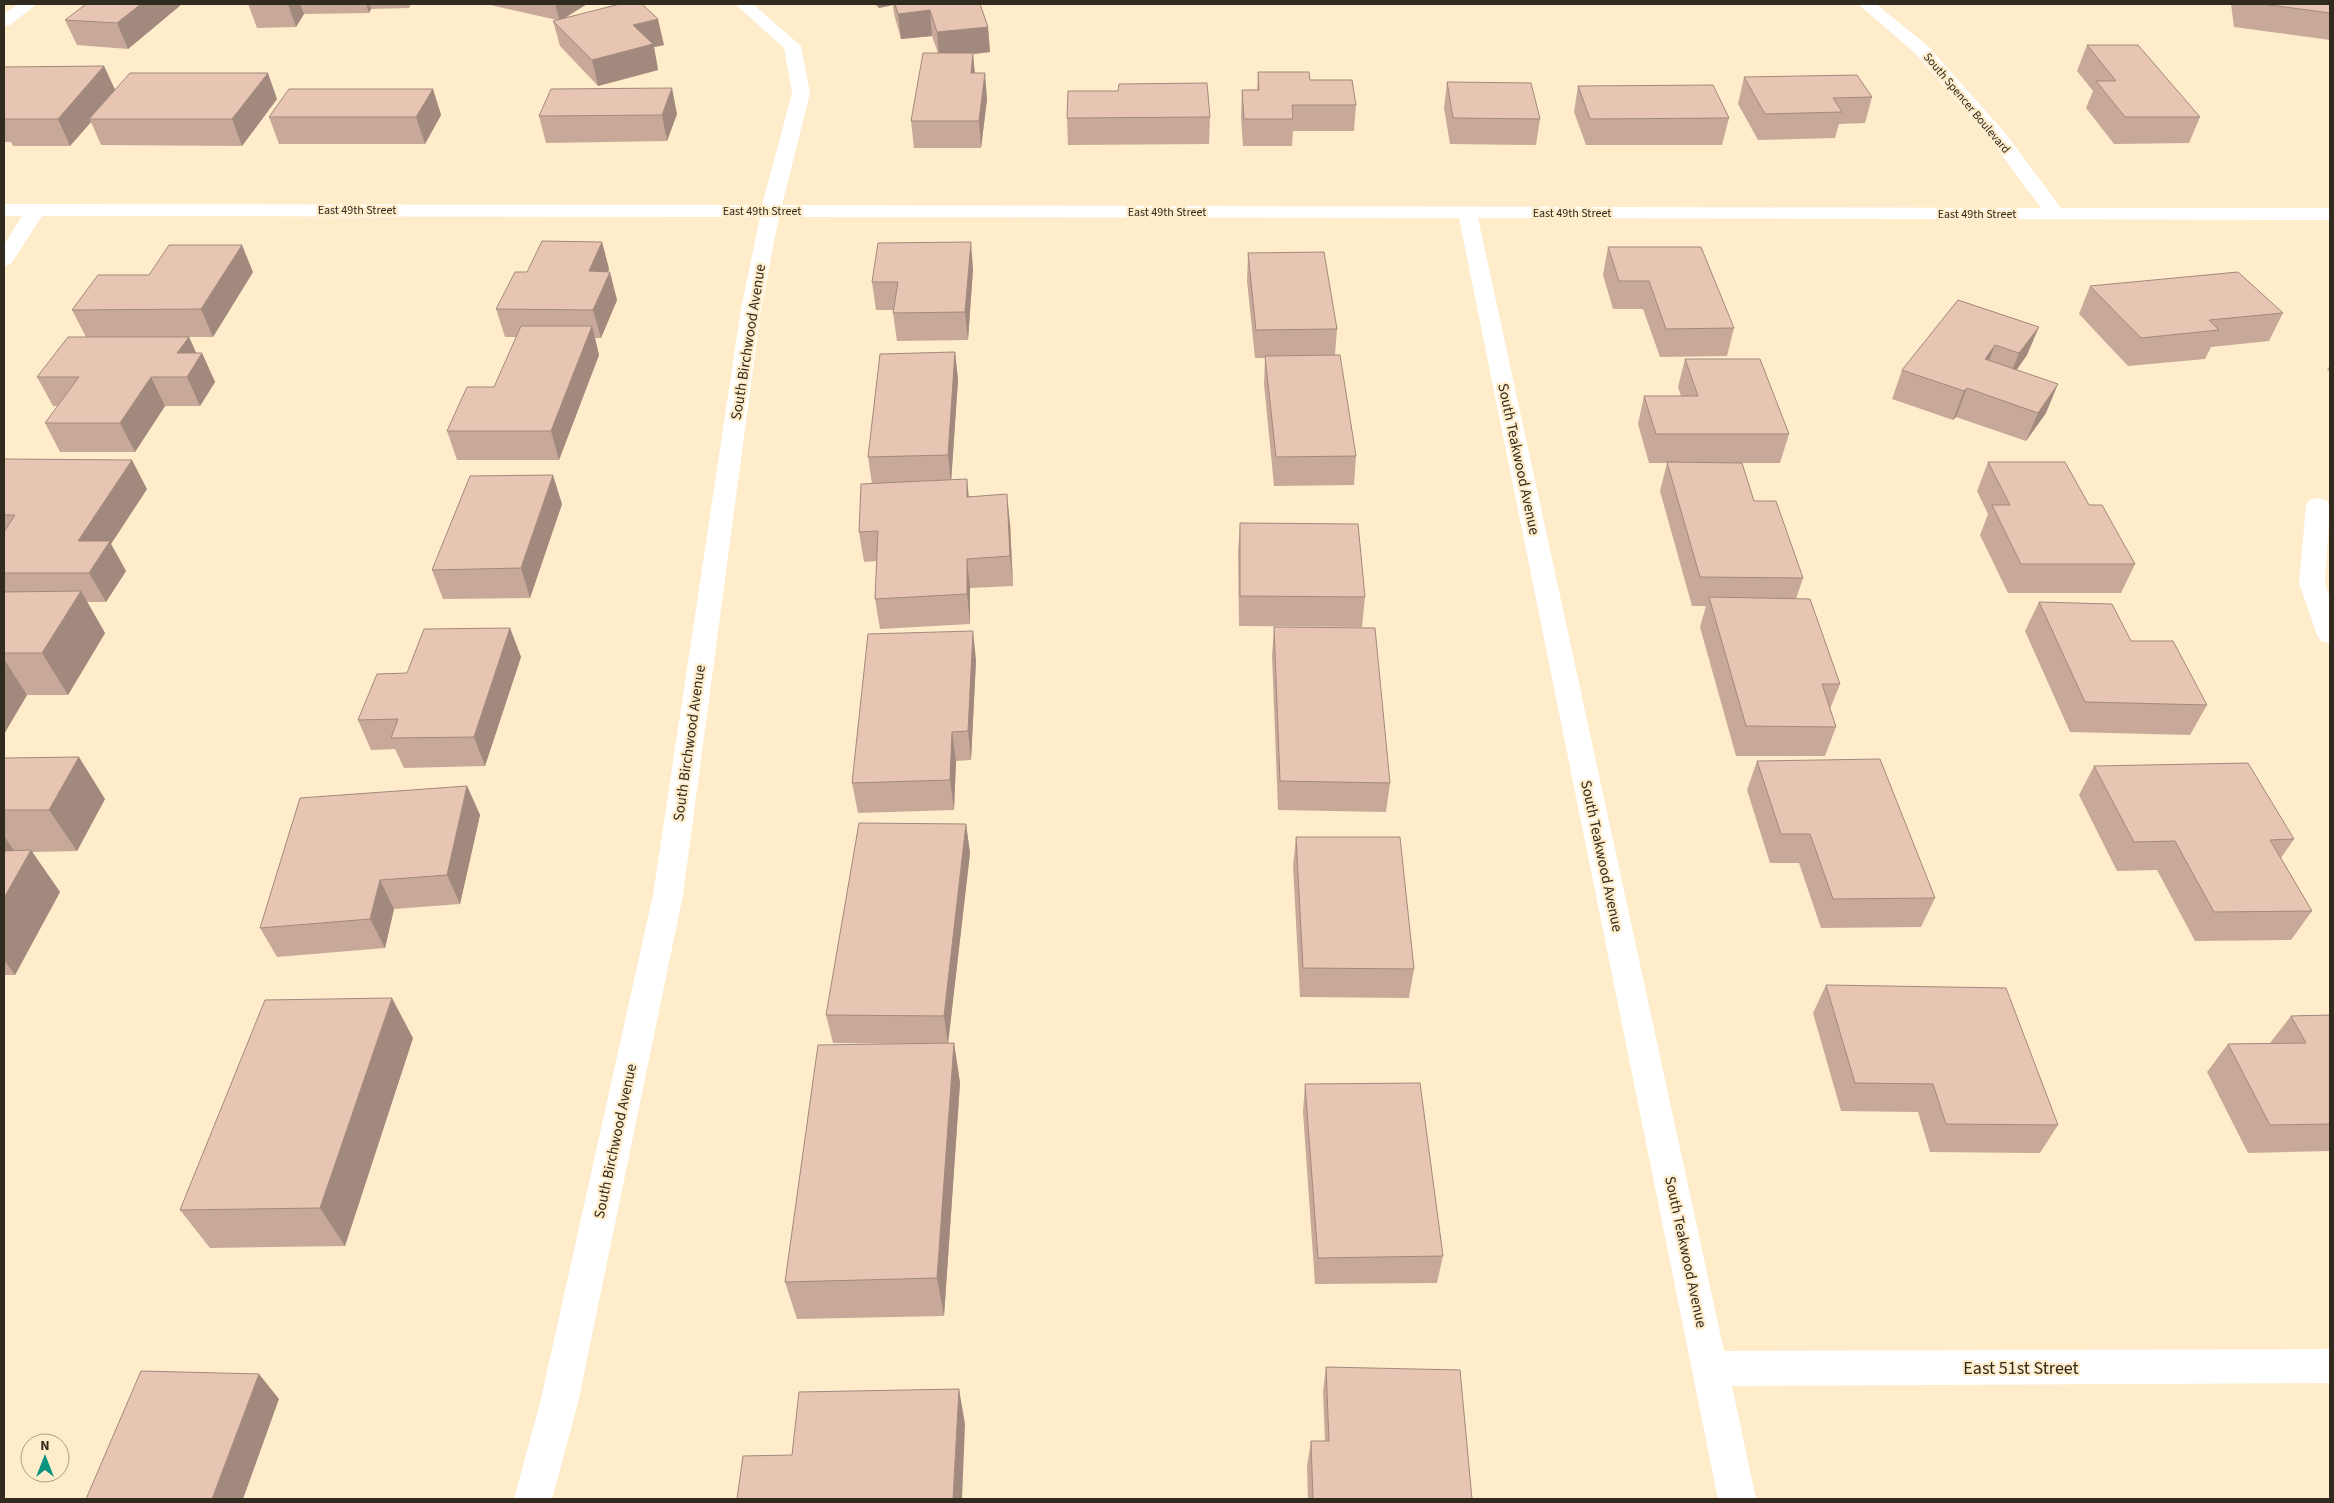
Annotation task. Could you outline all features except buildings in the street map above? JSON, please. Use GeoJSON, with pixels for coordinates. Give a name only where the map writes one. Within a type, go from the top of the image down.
{"type":"FeatureCollection","features":[{"type":"Feature","properties":{"kind":"street"},"geometry":{"type":"LineString","coordinates":[[4,21],[29,4]]}},
{"type":"Feature","properties":{"kind":"street","name":"South Birchwood Avenue"},"geometry":{"type":"LineString","coordinates":[[533,1499],[559,1403],[668,895],[751,309],[771,210],[801,93],[792,46],[743,4]]}},
{"type":"Feature","properties":{"kind":"street","name":"South Spencer Boulevard"},"geometry":{"type":"LineString","coordinates":[[1866,4],[1922,50],[1999,138],[2056,215]]}},
{"type":"Feature","properties":{"kind":"street","name":"East 49th Street"},"geometry":{"type":"LineString","coordinates":[[4,210],[2330,214]]}},
{"type":"Feature","properties":{"kind":"street"},"geometry":{"type":"LineString","coordinates":[[4,260],[36,210]]}},
{"type":"Feature","properties":{"kind":"street","name":"South Teakwood Avenue"},"geometry":{"type":"LineString","coordinates":[[1466,212],[1737,1499]]}},
{"type":"Feature","properties":{"kind":"street"},"geometry":{"type":"LineString","coordinates":[[2318,505],[2312,583],[2330,635]]}},
{"type":"Feature","properties":{"kind":"street","name":"East 51st Street"},"geometry":{"type":"LineString","coordinates":[[1711,1369],[2330,1366]]}}]}
